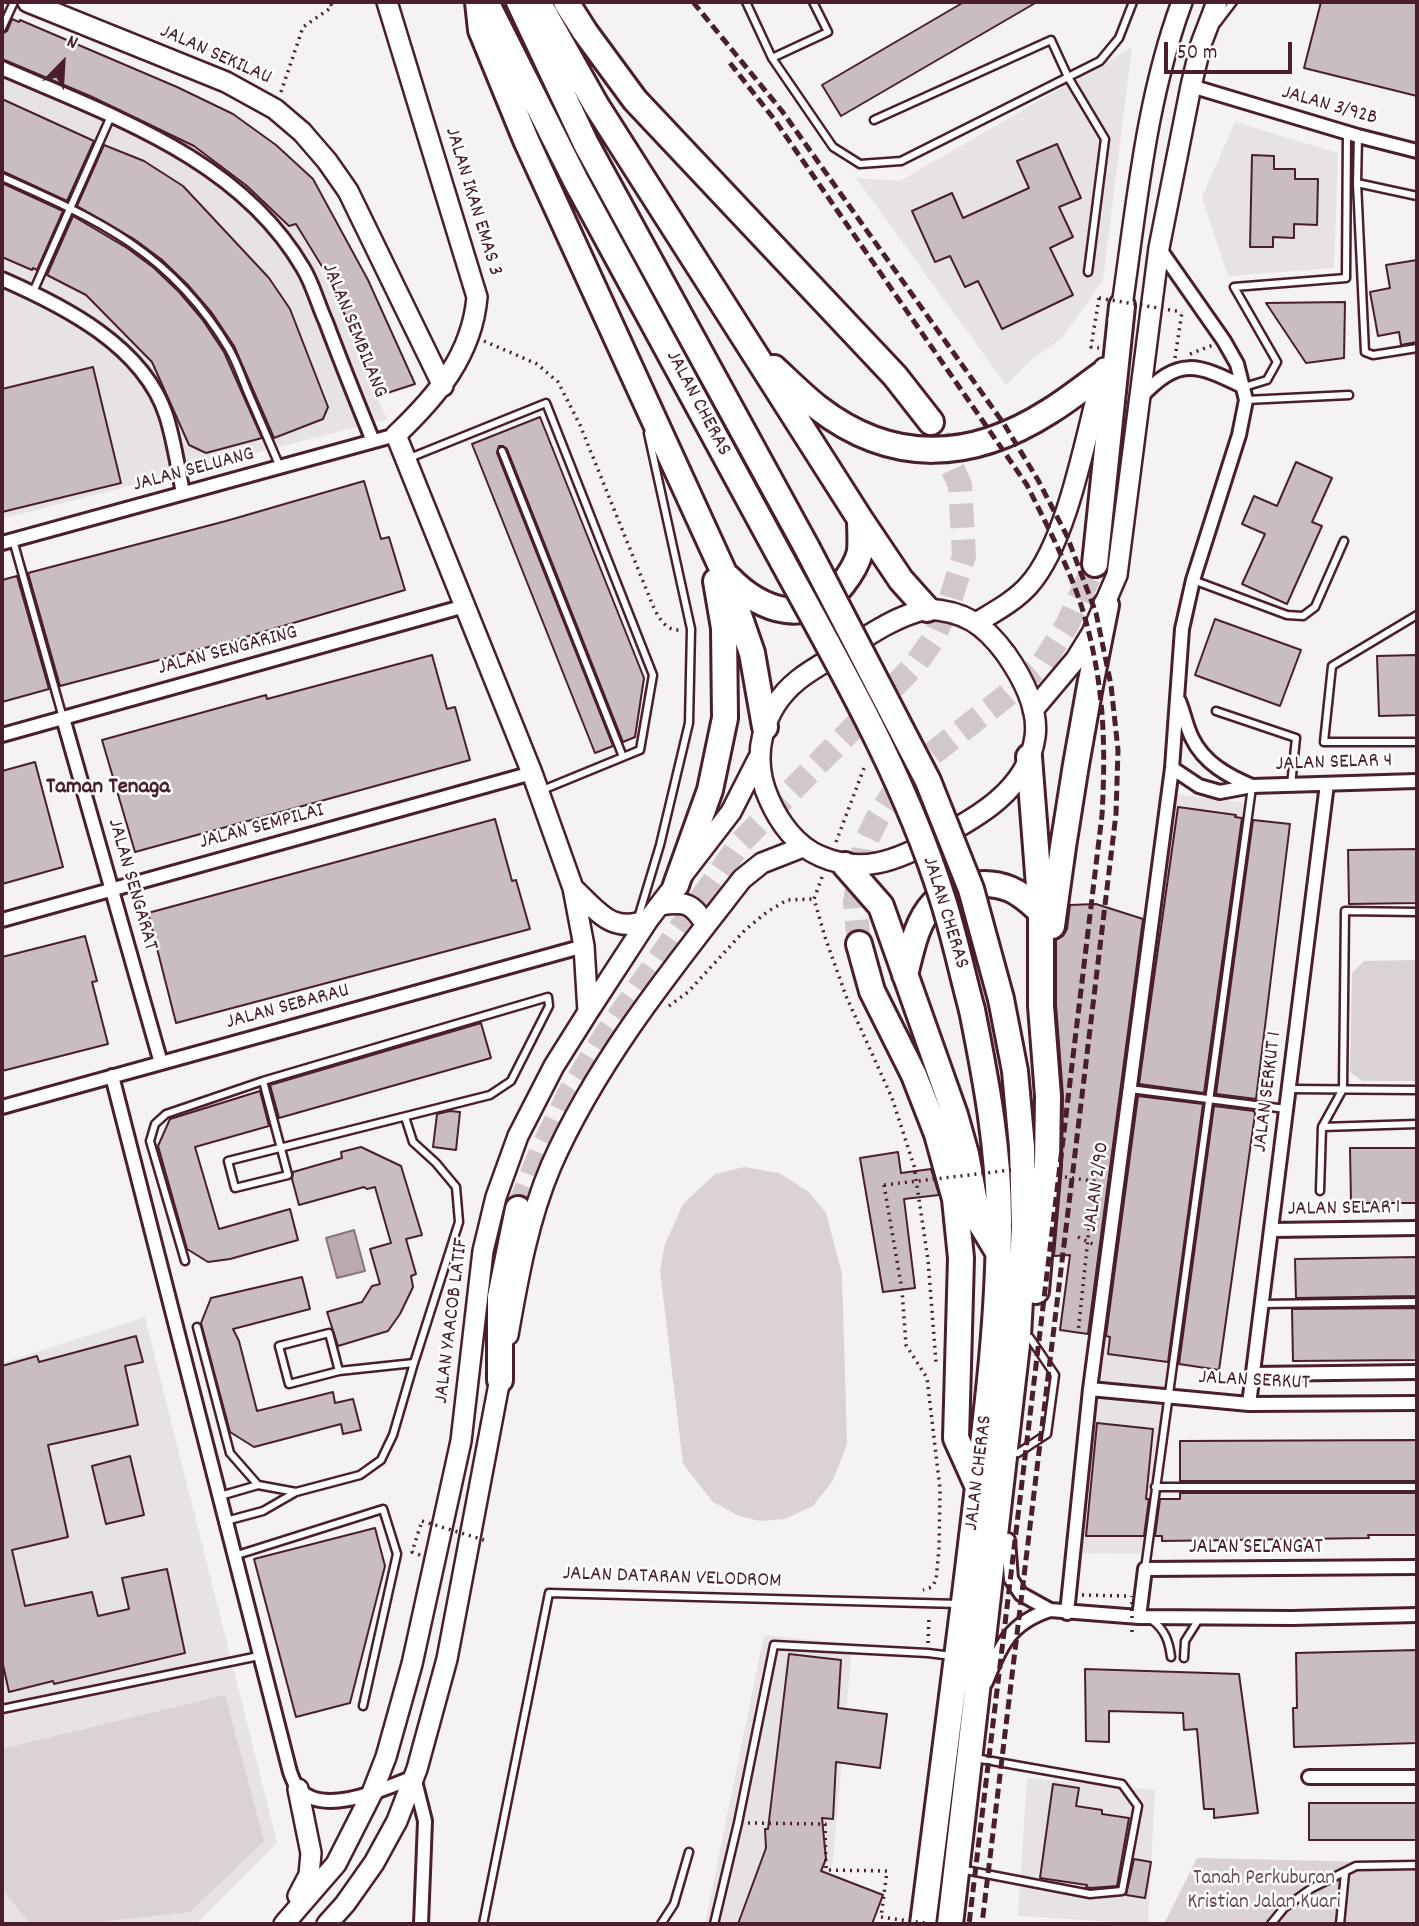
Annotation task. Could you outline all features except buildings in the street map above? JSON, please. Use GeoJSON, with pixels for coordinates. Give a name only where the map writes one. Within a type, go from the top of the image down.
{"type":"FeatureCollection","features":[{"type":"Feature","properties":{"kind":"highway"},"geometry":{"type":"LineString","coordinates":[[478,2],[481,30],[526,140],[725,575],[752,653],[765,727]]}},
{"type":"Feature","properties":{"kind":"highway","name":"JALAN CHERAS"},"geometry":{"type":"LineString","coordinates":[[486,2],[576,181],[844,675],[902,791],[942,897],[972,1010],[986,1079],[996,1150],[998,1252],[991,1375],[923,1924]]}},
{"type":"Feature","properties":{"kind":"highway","name":"JALAN CHERAS"},"geometry":{"type":"LineString","coordinates":[[519,2],[586,144],[807,548],[928,780],[971,889],[1001,999],[1014,1071],[1022,1147],[1024,1227],[1018,1336],[950,1924]]}},
{"type":"Feature","properties":{"kind":"highway"},"geometry":{"type":"LineString","coordinates":[[538,2],[596,105],[860,519],[901,580],[927,609]]}},
{"type":"Feature","properties":{"kind":"highway"},"geometry":{"type":"LineString","coordinates":[[566,2],[635,100],[895,376],[931,422]]}},
{"type":"Feature","properties":{"kind":"highway"},"geometry":{"type":"LineString","coordinates":[[1095,564],[1110,302]]}},
{"type":"Feature","properties":{"kind":"highway"},"geometry":{"type":"LineString","coordinates":[[746,341],[819,408],[854,430],[906,449],[930,452],[973,447],[1020,428],[1102,374]]}},
{"type":"Feature","properties":{"kind":"highway"},"geometry":{"type":"LineString","coordinates":[[725,575],[743,592],[770,607],[786,611],[815,606],[839,589],[855,566],[860,552],[860,519]]}},
{"type":"Feature","properties":{"kind":"highway"},"geometry":{"type":"LineString","coordinates":[[676,885],[710,790],[725,718],[724,628],[708,535]]}},
{"type":"Feature","properties":{"kind":"highway"},"geometry":{"type":"LineString","coordinates":[[1041,1006],[1065,830],[1106,604]]}},
{"type":"Feature","properties":{"kind":"highway"},"geometry":{"type":"LineString","coordinates":[[990,1583],[1008,1540],[1047,1165],[1048,1096],[1041,1006],[1041,912],[1029,757]]}},
{"type":"Feature","properties":{"kind":"highway"},"geometry":{"type":"LineString","coordinates":[[840,853],[881,906],[955,1115],[978,1219],[998,1252]]}},
{"type":"Feature","properties":{"kind":"highway"},"geometry":{"type":"LineString","coordinates":[[905,975],[915,940],[932,904],[961,887],[998,885],[1026,898],[1041,912]]}},
{"type":"Feature","properties":{"kind":"highway"},"geometry":{"type":"LineString","coordinates":[[859,944],[872,991],[914,1075],[937,1134],[955,1199],[961,1258],[956,1438],[978,1488]]}},
{"type":"Feature","properties":{"kind":"highway"},"geometry":{"type":"LineString","coordinates":[[500,1380],[500,1297],[518,1209]]}},
{"type":"Feature","properties":{"kind":"main road","name":"JALAN SEKILAU"},"geometry":{"type":"LineString","coordinates":[[28,2],[226,82],[275,109],[302,132],[348,191],[443,386]]}},
{"type":"Feature","properties":{"kind":"main road","name":"JALAN IKAN EMAS 3"},"geometry":{"type":"LineString","coordinates":[[387,2],[477,297],[475,318],[459,361],[432,400],[396,435]]}},
{"type":"Feature","properties":{"kind":"main road"},"geometry":{"type":"LineString","coordinates":[[976,623],[1028,587],[1042,568],[1066,511],[1102,374],[1110,302],[1150,111],[1169,35],[1182,2]]}},
{"type":"Feature","properties":{"kind":"main road"},"geometry":{"type":"LineString","coordinates":[[1033,710],[1076,659],[1106,604],[1117,575],[1159,248],[1191,86],[1201,44],[1217,2]]}},
{"type":"Feature","properties":{"kind":"main road"},"geometry":{"type":"LineString","coordinates":[[396,435],[535,782],[573,888],[584,946],[588,1012]]}},
{"type":"Feature","properties":{"kind":"main road"},"geometry":{"type":"LineString","coordinates":[[927,609],[962,615],[976,623],[996,641],[1009,659],[1023,681],[1033,710],[1035,737],[1029,757],[1008,790],[992,806],[967,823],[908,853],[876,863],[840,853],[832,862],[803,847],[773,809],[763,786],[758,759],[765,727],[780,699],[798,680],[887,624],[908,613],[927,609]]}},
{"type":"Feature","properties":{"kind":"main road","name":"JALAN YAACOB LATIF"},"geometry":{"type":"LineString","coordinates":[[283,1924],[335,1864],[372,1793],[386,1757],[412,1664],[461,1441],[483,1251],[496,1198],[518,1136],[554,1066],[644,924],[731,812],[758,759]]}},
{"type":"Feature","properties":{"kind":"main road"},"geometry":{"type":"LineString","coordinates":[[327,1924],[374,1863],[397,1821],[414,1777],[447,1659],[519,1270],[532,1220],[551,1167],[584,1099],[622,1041],[742,879],[762,863],[803,847]]}},
{"type":"Feature","properties":{"kind":"main road"},"geometry":{"type":"LineString","coordinates":[[573,888],[611,923],[623,926],[644,924],[679,902],[691,906],[706,925]]}},
{"type":"Feature","properties":{"kind":"main road"},"geometry":{"type":"LineString","coordinates":[[283,1924],[309,1875],[311,1853],[298,1789]]}},
{"type":"Feature","properties":{"kind":"street","name":"JALAN SEMBILANG"},"geometry":{"type":"LineString","coordinates":[[2,68],[156,136],[203,164],[242,196],[278,232],[304,269],[373,442]]}},
{"type":"Feature","properties":{"kind":"street","name":"JALAN 3/92B"},"geometry":{"type":"LineString","coordinates":[[1191,86],[1417,151]]}},
{"type":"Feature","properties":{"kind":"street"},"geometry":{"type":"LineString","coordinates":[[1159,248],[1224,341],[1237,365],[1245,393]]}},
{"type":"Feature","properties":{"kind":"street"},"geometry":{"type":"LineString","coordinates":[[2,279],[33,292],[81,319],[115,345],[135,365],[152,387],[166,414],[183,494]]}},
{"type":"Feature","properties":{"kind":"street"},"geometry":{"type":"LineString","coordinates":[[1139,400],[1164,375],[1173,370],[1188,368],[1203,369],[1245,393]]}},
{"type":"Feature","properties":{"kind":"street","name":"JALAN 2/90"},"geometry":{"type":"LineString","coordinates":[[1067,1613],[1090,1388],[1172,768],[1182,629],[1193,580],[1239,435],[1245,393]]}},
{"type":"Feature","properties":{"kind":"street","name":"JALAN SELUANG"},"geometry":{"type":"LineString","coordinates":[[7,541],[396,435]]}},
{"type":"Feature","properties":{"kind":"street","name":"JALAN SENGARING"},"geometry":{"type":"LineString","coordinates":[[2,735],[465,606]]}},
{"type":"Feature","properties":{"kind":"street","name":"JALAN SELAR 4"},"geometry":{"type":"LineString","coordinates":[[1177,696],[1192,738],[1209,761],[1229,776],[1252,786]]}},
{"type":"Feature","properties":{"kind":"street","name":"JALAN SENGARAT"},"geometry":{"type":"LineString","coordinates":[[63,718],[161,1063]]}},
{"type":"Feature","properties":{"kind":"street","name":"JALAN SELAR 4"},"geometry":{"type":"LineString","coordinates":[[1172,768],[1189,781],[1220,792],[1252,786],[1417,781]]}},
{"type":"Feature","properties":{"kind":"street","name":"JALAN SEMPILAI"},"geometry":{"type":"LineString","coordinates":[[2,920],[112,889],[535,782]]}},
{"type":"Feature","properties":{"kind":"street","name":"JALAN SERKUT 1"},"geometry":{"type":"LineString","coordinates":[[1249,1404],[1327,784]]}},
{"type":"Feature","properties":{"kind":"street","name":"JALAN SEBARAU"},"geometry":{"type":"LineString","coordinates":[[2,1107],[584,946]]}},
{"type":"Feature","properties":{"kind":"street"},"geometry":{"type":"LineString","coordinates":[[112,1076],[290,1773],[298,1789],[316,1800],[337,1801],[372,1793],[414,1777],[425,1821],[421,1924]]}},
{"type":"Feature","properties":{"kind":"street","name":"JALAN SELAR 1"},"geometry":{"type":"LineString","coordinates":[[1271,1230],[1417,1228]]}},
{"type":"Feature","properties":{"kind":"street","name":"JALAN SERKUT"},"geometry":{"type":"LineString","coordinates":[[1253,1374],[1417,1372]]}},
{"type":"Feature","properties":{"kind":"street","name":"JALAN SERKUT"},"geometry":{"type":"LineString","coordinates":[[1090,1388],[1249,1404],[1417,1404]]}},
{"type":"Feature","properties":{"kind":"street"},"geometry":{"type":"LineString","coordinates":[[1008,1540],[1012,1579],[1021,1594],[1050,1610],[1144,1617],[1417,1615]]}},
{"type":"Feature","properties":{"kind":"street","name":"JALAN SELANGAT"},"geometry":{"type":"LineString","coordinates":[[1145,1569],[1417,1567]]}},
{"type":"Feature","properties":{"kind":"street"},"geometry":{"type":"LineString","coordinates":[[1144,1617],[1145,1569]]}},
{"type":"Feature","properties":{"kind":"street"},"geometry":{"type":"LineString","coordinates":[[976,1705],[1000,1648],[1022,1621],[1050,1610]]}},
{"type":"Feature","properties":{"kind":"street"},"geometry":{"type":"LineString","coordinates":[[1309,1777],[1417,1777]]}},
{"type":"Feature","properties":{"kind":"lane"},"geometry":{"type":"LineString","coordinates":[[2,28],[14,2]]}},
{"type":"Feature","properties":{"kind":"lane"},"geometry":{"type":"LineString","coordinates":[[746,2],[772,58],[833,147],[860,164],[901,161],[1100,61],[1119,38],[1133,2]]}},
{"type":"Feature","properties":{"kind":"lane"},"geometry":{"type":"LineString","coordinates":[[772,58],[828,32],[813,2]]}},
{"type":"Feature","properties":{"kind":"lane"},"geometry":{"type":"LineString","coordinates":[[1201,44],[1233,2]]}},
{"type":"Feature","properties":{"kind":"lane"},"geometry":{"type":"LineString","coordinates":[[874,120],[1051,40],[1068,77],[1105,139],[1088,272]]}},
{"type":"Feature","properties":{"kind":"lane"},"geometry":{"type":"LineString","coordinates":[[33,292],[111,116]]}},
{"type":"Feature","properties":{"kind":"lane"},"geometry":{"type":"LineString","coordinates":[[1352,134],[1365,352],[1373,355],[1417,348]]}},
{"type":"Feature","properties":{"kind":"lane"},"geometry":{"type":"LineString","coordinates":[[1245,393],[1267,380],[1277,362],[1234,287],[1346,278],[1352,134]]}},
{"type":"Feature","properties":{"kind":"lane"},"geometry":{"type":"LineString","coordinates":[[2,177],[71,208],[127,239],[166,270],[202,308],[230,350],[280,467]]}},
{"type":"Feature","properties":{"kind":"lane"},"geometry":{"type":"LineString","coordinates":[[1357,183],[1417,196]]}},
{"type":"Feature","properties":{"kind":"lane"},"geometry":{"type":"LineString","coordinates":[[640,389],[691,629],[689,723],[644,924]]}},
{"type":"Feature","properties":{"kind":"lane"},"geometry":{"type":"LineString","coordinates":[[1245,393],[1349,395]]}},
{"type":"Feature","properties":{"kind":"lane"},"geometry":{"type":"LineString","coordinates":[[405,459],[546,403],[653,675],[640,750],[535,782]]}},
{"type":"Feature","properties":{"kind":"lane"},"geometry":{"type":"LineString","coordinates":[[502,451],[623,757]]}},
{"type":"Feature","properties":{"kind":"lane"},"geometry":{"type":"LineString","coordinates":[[7,541],[63,718]]}},
{"type":"Feature","properties":{"kind":"lane"},"geometry":{"type":"LineString","coordinates":[[1193,580],[1287,615],[1303,616],[1315,607],[1344,541]]}},
{"type":"Feature","properties":{"kind":"lane"},"geometry":{"type":"LineString","coordinates":[[1417,615],[1332,666],[1324,742],[1417,742]]}},
{"type":"Feature","properties":{"kind":"lane"},"geometry":{"type":"LineString","coordinates":[[1216,711],[1296,738],[1291,785]]}},
{"type":"Feature","properties":{"kind":"lane"},"geometry":{"type":"LineString","coordinates":[[1145,1569],[1252,786]]}},
{"type":"Feature","properties":{"kind":"lane"},"geometry":{"type":"LineString","coordinates":[[1320,1191],[1322,1127],[1343,1088],[1345,911],[1417,912]]}},
{"type":"Feature","properties":{"kind":"lane"},"geometry":{"type":"LineString","coordinates":[[186,1261],[150,1141],[155,1124],[166,1114],[263,1081],[548,997],[549,1006],[511,1081],[490,1095],[281,1147],[228,1161],[235,1188],[288,1175],[281,1147],[263,1081]]}},
{"type":"Feature","properties":{"kind":"lane"},"geometry":{"type":"LineString","coordinates":[[1289,1088],[1417,1090]]}},
{"type":"Feature","properties":{"kind":"lane"},"geometry":{"type":"LineString","coordinates":[[1130,1090],[1286,1109]]}},
{"type":"Feature","properties":{"kind":"lane"},"geometry":{"type":"LineString","coordinates":[[225,1521],[263,1511],[296,1492],[360,1475],[381,1460],[393,1435],[459,1222],[456,1187],[413,1142],[405,1117]]}},
{"type":"Feature","properties":{"kind":"lane"},"geometry":{"type":"LineString","coordinates":[[1322,1127],[1417,1124]]}},
{"type":"Feature","properties":{"kind":"lane"},"geometry":{"type":"LineString","coordinates":[[1261,1304],[1417,1302]]}},
{"type":"Feature","properties":{"kind":"lane"},"geometry":{"type":"LineString","coordinates":[[197,1327],[230,1453],[258,1485]]}},
{"type":"Feature","properties":{"kind":"lane"},"geometry":{"type":"LineString","coordinates":[[339,1371],[329,1333],[279,1346],[289,1384],[339,1371],[414,1363]]}},
{"type":"Feature","properties":{"kind":"lane"},"geometry":{"type":"LineString","coordinates":[[219,1496],[258,1485],[296,1492]]}},
{"type":"Feature","properties":{"kind":"lane"},"geometry":{"type":"LineString","coordinates":[[1155,1487],[1417,1487]]}},
{"type":"Feature","properties":{"kind":"lane"},"geometry":{"type":"LineString","coordinates":[[234,1556],[383,1509],[397,1554],[363,1706]]}},
{"type":"Feature","properties":{"kind":"lane","name":"JALAN DATARAN VELODROM"},"geometry":{"type":"LineString","coordinates":[[483,1924],[549,1592],[964,1605]]}},
{"type":"Feature","properties":{"kind":"lane"},"geometry":{"type":"LineString","coordinates":[[1144,1617],[1161,1627],[1170,1643],[1171,1657]]}},
{"type":"Feature","properties":{"kind":"lane"},"geometry":{"type":"LineString","coordinates":[[1184,1658],[1185,1641],[1200,1617]]}},
{"type":"Feature","properties":{"kind":"lane"},"geometry":{"type":"LineString","coordinates":[[714,1924],[738,1823],[774,1645],[957,1657]]}},
{"type":"Feature","properties":{"kind":"lane"},"geometry":{"type":"LineString","coordinates":[[2,1709],[259,1656]]}},
{"type":"Feature","properties":{"kind":"lane"},"geometry":{"type":"LineString","coordinates":[[957,1869],[1090,1894],[1122,1891],[1138,1806],[1122,1784],[970,1758]]}},
{"type":"Feature","properties":{"kind":"lane"},"geometry":{"type":"LineString","coordinates":[[662,1924],[674,1903],[689,1853]]}},
{"type":"Feature","properties":{"kind":"lane"},"geometry":{"type":"LineString","coordinates":[[1271,1924],[1284,1908],[1312,1888],[1356,1866],[1417,1865]]}},
{"type":"Feature","properties":{"kind":"lane"},"geometry":{"type":"LineString","coordinates":[[1340,1924],[1345,1873]]}},
{"type":"Feature","properties":{"kind":"path"},"geometry":{"type":"LineString","coordinates":[[275,109],[303,26],[332,7],[330,2]]}},
{"type":"Feature","properties":{"kind":"path"},"geometry":{"type":"LineString","coordinates":[[1091,347],[1110,302],[1182,312],[1174,360],[1224,341]]}},
{"type":"Feature","properties":{"kind":"path"},"geometry":{"type":"LineString","coordinates":[[470,335],[537,364],[558,382],[580,425],[658,615],[664,624],[674,630],[691,629]]}},
{"type":"Feature","properties":{"kind":"path"},"geometry":{"type":"LineString","coordinates":[[840,853],[864,768]]}},
{"type":"Feature","properties":{"kind":"path"},"geometry":{"type":"LineString","coordinates":[[822,877],[814,899],[824,937],[846,996],[892,1098],[914,1166],[928,1259],[937,1370]]}},
{"type":"Feature","properties":{"kind":"path"},"geometry":{"type":"LineString","coordinates":[[666,1008],[688,992],[746,930],[767,912],[787,900],[814,899]]}},
{"type":"Feature","properties":{"kind":"path"},"geometry":{"type":"LineString","coordinates":[[915,1590],[926,1590],[932,1587],[936,1580],[940,1489],[927,1378],[906,1345],[902,1290],[884,1185],[1011,1170],[1023,1172]]}},
{"type":"Feature","properties":{"kind":"path"},"geometry":{"type":"LineString","coordinates":[[1061,1177],[1094,1181],[1078,1332]]}},
{"type":"Feature","properties":{"kind":"path"},"geometry":{"type":"LineString","coordinates":[[422,1521],[484,1540]]}},
{"type":"Feature","properties":{"kind":"path"},"geometry":{"type":"LineString","coordinates":[[1095,1596],[1132,1596],[1132,1632]]}},
{"type":"Feature","properties":{"kind":"path"},"geometry":{"type":"LineString","coordinates":[[928,1653],[929,1617]]}},
{"type":"Feature","properties":{"kind":"path"},"geometry":{"type":"LineString","coordinates":[[738,1823],[825,1824],[826,1870],[887,1871],[881,1917],[931,1924]]}},
{"type":"Feature","properties":{"kind":"shaded area"},"geometry":{"type":"Polygon","coordinates":[[[1132,47],[1103,280],[1063,337],[1030,361],[1006,385],[856,178],[900,181],[1132,47]]]}},
{"type":"Feature","properties":{"kind":"shaded area"},"geometry":{"type":"Polygon","coordinates":[[[2,56],[211,146],[289,213],[324,276],[387,419],[2,519],[2,56]]]}},
{"type":"Feature","properties":{"kind":"shaded area"},"geometry":{"type":"Polygon","coordinates":[[[1235,122],[1338,153],[1334,268],[1228,276],[1202,197],[1235,122]]]}},
{"type":"Feature","properties":{"kind":"shaded area"},"geometry":{"type":"Polygon","coordinates":[[[1176,794],[1246,803],[1142,1554],[1078,1553],[1101,1354],[1176,794]]]}},
{"type":"Feature","properties":{"kind":"shaded area"},"geometry":{"type":"Polygon","coordinates":[[[354,1230],[365,1271],[337,1278],[326,1238],[354,1230]]]}},
{"type":"Feature","properties":{"kind":"shaded area"},"geometry":{"type":"Polygon","coordinates":[[[145,1317],[277,1843],[196,1924],[2,1924],[2,1363],[145,1317]]]}},
{"type":"Feature","properties":{"kind":"shaded area"},"geometry":{"type":"Polygon","coordinates":[[[764,1635],[852,1644],[833,1861],[809,1924],[705,1924],[764,1635]]]}},
{"type":"Feature","properties":{"kind":"shaded area"},"geometry":{"type":"Polygon","coordinates":[[[1027,1778],[1155,1790],[1148,1924],[1018,1916],[1027,1778]]]}},
{"type":"Feature","properties":{"kind":"green space"},"geometry":{"type":"Polygon","coordinates":[[[1417,960],[1417,1081],[1362,1081],[1350,1072],[1352,973],[1364,961],[1417,960]]]}},
{"type":"Feature","properties":{"kind":"green space"},"geometry":{"type":"Polygon","coordinates":[[[744,1167],[779,1173],[809,1192],[826,1213],[842,1274],[847,1444],[833,1480],[813,1506],[785,1519],[760,1521],[739,1516],[712,1501],[683,1464],[660,1270],[665,1244],[683,1204],[715,1174],[744,1167]]]}},
{"type":"Feature","properties":{"kind":"green space"},"geometry":{"type":"Polygon","coordinates":[[[225,1695],[264,1841],[190,1912],[81,1924],[30,1924],[2,1889],[2,1749],[225,1695]]]}},
{"type":"Feature","properties":{"kind":"green space","name":"Tanah Perkuburan Kristian Jalan Kuari"},"geometry":{"type":"Polygon","coordinates":[[[1197,1858],[1417,1863],[1417,1924],[1164,1924],[1197,1858]]]}},
{"type":"Feature","properties":{"kind":"tunnel"},"geometry":{"type":"LineString","coordinates":[[518,1209],[543,1147],[570,1092],[605,1036],[741,842],[915,665],[932,641],[950,601],[964,556],[960,485],[931,422]]}},
{"type":"Feature","properties":{"kind":"tunnel"},"geometry":{"type":"LineString","coordinates":[[859,944],[855,902],[864,846],[878,817],[905,775],[1006,696],[1043,663],[1067,625],[1095,564]]}},
{"type":"Feature","properties":{"kind":"railway"},"geometry":{"type":"LineString","coordinates":[[693,2],[782,111],[1004,424],[1038,480],[1067,536],[1096,613],[1111,685],[1118,750],[1116,814],[982,1924]]}},
{"type":"Feature","properties":{"kind":"railway"},"geometry":{"type":"LineString","coordinates":[[730,63],[774,119],[1027,485],[1080,601],[1100,691],[1104,764],[1102,815],[969,1924]]}},
{"type":"Feature","properties":{"kind":"district","name":"Taman Tenaga"},"geometry":{"type":"Point","coordinates":[108,789]}}]}
